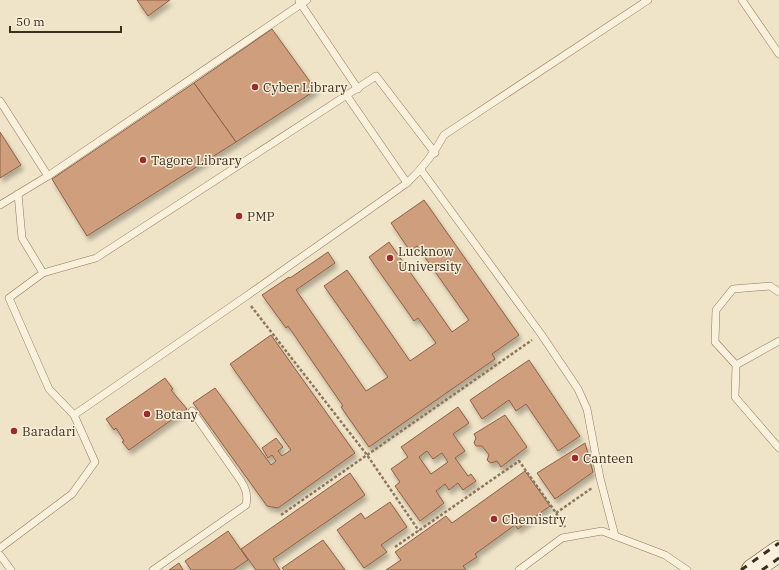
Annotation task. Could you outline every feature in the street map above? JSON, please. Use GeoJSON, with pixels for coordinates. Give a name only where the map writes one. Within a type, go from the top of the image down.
{"type":"FeatureCollection","features":[{"type":"Feature","properties":{"kind":"main road"},"geometry":{"type":"LineString","coordinates":[[752,570],[779,551]]}},
{"type":"Feature","properties":{"kind":"lane"},"geometry":{"type":"LineString","coordinates":[[74,415],[407,183],[421,170],[435,153],[444,135],[648,0]]}},
{"type":"Feature","properties":{"kind":"lane"},"geometry":{"type":"LineString","coordinates":[[742,0],[779,54]]}},
{"type":"Feature","properties":{"kind":"lane"},"geometry":{"type":"LineString","coordinates":[[0,205],[48,176],[302,1],[358,89]]}},
{"type":"Feature","properties":{"kind":"lane"},"geometry":{"type":"LineString","coordinates":[[0,548],[72,494],[95,462],[74,415],[49,389],[9,298],[43,273],[96,258],[376,76],[435,153]]}},
{"type":"Feature","properties":{"kind":"lane"},"geometry":{"type":"LineString","coordinates":[[347,96],[407,183]]}},
{"type":"Feature","properties":{"kind":"lane"},"geometry":{"type":"LineString","coordinates":[[0,101],[48,176]]}},
{"type":"Feature","properties":{"kind":"lane"},"geometry":{"type":"LineString","coordinates":[[421,170],[541,334],[578,389],[587,409],[615,536]]}},
{"type":"Feature","properties":{"kind":"lane"},"geometry":{"type":"LineString","coordinates":[[18,194],[22,238],[43,273]]}},
{"type":"Feature","properties":{"kind":"lane"},"geometry":{"type":"LineString","coordinates":[[779,292],[770,286],[733,289],[716,310],[715,342],[736,364],[735,396],[779,448]]}},
{"type":"Feature","properties":{"kind":"lane"},"geometry":{"type":"LineString","coordinates":[[736,364],[779,341]]}},
{"type":"Feature","properties":{"kind":"lane"},"geometry":{"type":"LineString","coordinates":[[153,570],[246,505],[246,490],[241,481],[192,411]]}},
{"type":"Feature","properties":{"kind":"lane"},"geometry":{"type":"LineString","coordinates":[[519,570],[562,538],[602,531],[665,555],[687,570]]}},
{"type":"Feature","properties":{"kind":"lane"},"geometry":{"type":"LineString","coordinates":[[0,555],[12,570]]}},
{"type":"Feature","properties":{"kind":"path"},"geometry":{"type":"LineString","coordinates":[[245,297],[367,455],[419,531]]}},
{"type":"Feature","properties":{"kind":"path"},"geometry":{"type":"LineString","coordinates":[[281,514],[541,334]]}},
{"type":"Feature","properties":{"kind":"path"},"geometry":{"type":"LineString","coordinates":[[395,547],[519,461],[556,513],[570,537]]}},
{"type":"Feature","properties":{"kind":"path"},"geometry":{"type":"LineString","coordinates":[[556,513],[602,482]]}},
{"type":"Feature","properties":{"kind":"building"},"geometry":{"type":"Polygon","coordinates":[[[137,0],[170,0],[148,16],[137,0]]]}},
{"type":"Feature","properties":{"kind":"building","name":"Cyber Library"},"geometry":{"type":"Polygon","coordinates":[[[272,29],[316,90],[236,142],[194,83],[272,29]]]}},
{"type":"Feature","properties":{"kind":"building","name":"Tagore Library"},"geometry":{"type":"Polygon","coordinates":[[[194,83],[236,142],[87,236],[52,179],[194,83]]]}},
{"type":"Feature","properties":{"kind":"building"},"geometry":{"type":"Polygon","coordinates":[[[0,132],[21,165],[0,178],[0,132]]]}},
{"type":"Feature","properties":{"kind":"building"},"geometry":{"type":"Polygon","coordinates":[[[424,200],[519,335],[492,354],[495,359],[369,447],[341,407],[343,406],[288,326],[286,328],[262,295],[328,252],[335,263],[296,290],[366,391],[388,377],[324,286],[347,270],[410,361],[436,343],[418,318],[414,321],[369,257],[389,242],[452,332],[469,320],[417,246],[410,251],[391,223],[424,200]]]}},
{"type":"Feature","properties":{"kind":"building"},"geometry":{"type":"Polygon","coordinates":[[[271,335],[355,453],[278,508],[267,506],[193,403],[215,388],[271,465],[276,461],[272,455],[268,458],[262,448],[276,438],[283,447],[278,451],[282,456],[291,450],[230,364],[271,335]]]}},
{"type":"Feature","properties":{"kind":"building"},"geometry":{"type":"Polygon","coordinates":[[[529,360],[580,436],[558,451],[526,404],[516,411],[509,400],[482,419],[470,400],[529,360]]]}},
{"type":"Feature","properties":{"kind":"building","name":"Botany"},"geometry":{"type":"Polygon","coordinates":[[[165,378],[173,389],[171,390],[187,409],[129,450],[122,442],[124,441],[116,428],[114,430],[106,419],[165,378]]]}},
{"type":"Feature","properties":{"kind":"building"},"geometry":{"type":"Polygon","coordinates":[[[458,407],[469,423],[453,434],[465,451],[455,458],[468,476],[471,474],[476,481],[463,490],[458,483],[449,490],[445,484],[436,491],[444,503],[420,521],[395,486],[400,482],[391,469],[408,457],[401,447],[458,407]],[[427,451],[419,457],[431,474],[448,462],[442,453],[433,459],[427,451]]]}},
{"type":"Feature","properties":{"kind":"building"},"geometry":{"type":"Polygon","coordinates":[[[505,415],[527,447],[501,467],[497,461],[491,463],[487,460],[489,455],[482,446],[476,446],[474,443],[476,438],[474,434],[505,415]]]}},
{"type":"Feature","properties":{"kind":"building","name":"Canteen"},"geometry":{"type":"Polygon","coordinates":[[[585,443],[593,472],[555,499],[537,473],[585,443]]]}},
{"type":"Feature","properties":{"kind":"building","name":"Chemistry"},"geometry":{"type":"Polygon","coordinates":[[[525,471],[550,506],[518,529],[515,525],[475,554],[477,557],[463,566],[466,570],[386,570],[401,560],[395,552],[446,516],[452,523],[525,471]]]}},
{"type":"Feature","properties":{"kind":"building"},"geometry":{"type":"Polygon","coordinates":[[[350,473],[365,495],[273,559],[280,570],[256,570],[241,549],[350,473]]]}},
{"type":"Feature","properties":{"kind":"building"},"geometry":{"type":"Polygon","coordinates":[[[390,502],[407,527],[381,545],[387,552],[364,568],[337,530],[361,513],[365,519],[390,502]]]}},
{"type":"Feature","properties":{"kind":"building"},"geometry":{"type":"Polygon","coordinates":[[[228,531],[248,560],[233,570],[191,570],[185,561],[228,531]]]}},
{"type":"Feature","properties":{"kind":"building"},"geometry":{"type":"Polygon","coordinates":[[[323,540],[345,570],[284,570],[282,568],[323,540]]]}},
{"type":"Feature","properties":{"kind":"building"},"geometry":{"type":"Polygon","coordinates":[[[179,563],[183,570],[169,570],[179,563]]]}},
{"type":"Feature","properties":{"kind":"railway"},"geometry":{"type":"LineString","coordinates":[[741,570],[779,543]]}},
{"type":"Feature","properties":{"kind":"railway"},"geometry":{"type":"LineString","coordinates":[[762,570],[779,558]]}},
{"type":"Feature","properties":{"kind":"place","name":"Cyber Library"},"geometry":{"type":"Point","coordinates":[255,87]}},
{"type":"Feature","properties":{"kind":"place","name":"Tagore Library"},"geometry":{"type":"Point","coordinates":[143,160]}},
{"type":"Feature","properties":{"kind":"place","name":"PMP"},"geometry":{"type":"Point","coordinates":[239,216]}},
{"type":"Feature","properties":{"kind":"place","name":"Lucknow University"},"geometry":{"type":"Point","coordinates":[390,258]}},
{"type":"Feature","properties":{"kind":"place","name":"Botany"},"geometry":{"type":"Point","coordinates":[147,414]}},
{"type":"Feature","properties":{"kind":"place","name":"Baradari"},"geometry":{"type":"Point","coordinates":[14,431]}},
{"type":"Feature","properties":{"kind":"place","name":"Canteen"},"geometry":{"type":"Point","coordinates":[575,458]}},
{"type":"Feature","properties":{"kind":"place","name":"Chemistry"},"geometry":{"type":"Point","coordinates":[494,519]}}]}
